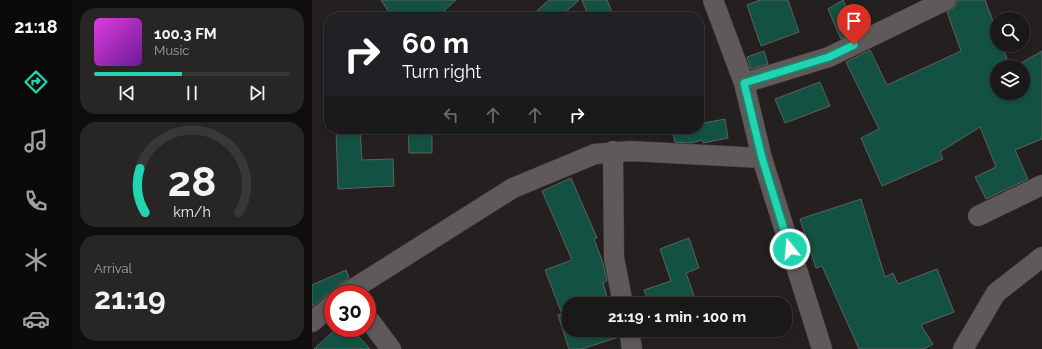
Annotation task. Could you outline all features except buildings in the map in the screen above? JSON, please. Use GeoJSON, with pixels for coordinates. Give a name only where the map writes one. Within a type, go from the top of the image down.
{"type":"FeatureCollection","features":[{"type":"Feature","properties":{"kind":"street"},"geometry":{"type":"LineString","coordinates":[[713,0],[744,83],[762,158],[822,349]]}},
{"type":"Feature","properties":{"kind":"street"},"geometry":{"type":"LineString","coordinates":[[744,83],[829,57],[946,0]]}},
{"type":"Feature","properties":{"kind":"street"},"geometry":{"type":"LineString","coordinates":[[361,285],[514,188],[595,154],[613,151],[630,151],[762,158]]}},
{"type":"Feature","properties":{"kind":"street"},"geometry":{"type":"LineString","coordinates":[[613,151],[614,258],[622,297]]}},
{"type":"Feature","properties":{"kind":"street"},"geometry":{"type":"LineString","coordinates":[[978,216],[1042,185]]}},
{"type":"Feature","properties":{"kind":"street"},"geometry":{"type":"LineString","coordinates":[[963,349],[996,293],[1042,257]]}},
{"type":"Feature","properties":{"kind":"street"},"geometry":{"type":"LineString","coordinates":[[312,322],[324,312]]}},
{"type":"Feature","properties":{"kind":"street"},"geometry":{"type":"LineString","coordinates":[[376,329],[391,349]]}},
{"type":"Feature","properties":{"kind":"street"},"geometry":{"type":"LineString","coordinates":[[629,337],[632,349]]}},
{"type":"Feature","properties":{"kind":"route"},"geometry":{"type":"LineString","coordinates":[[790,249],[762,158],[744,83],[829,57],[854,45]]}}]}
